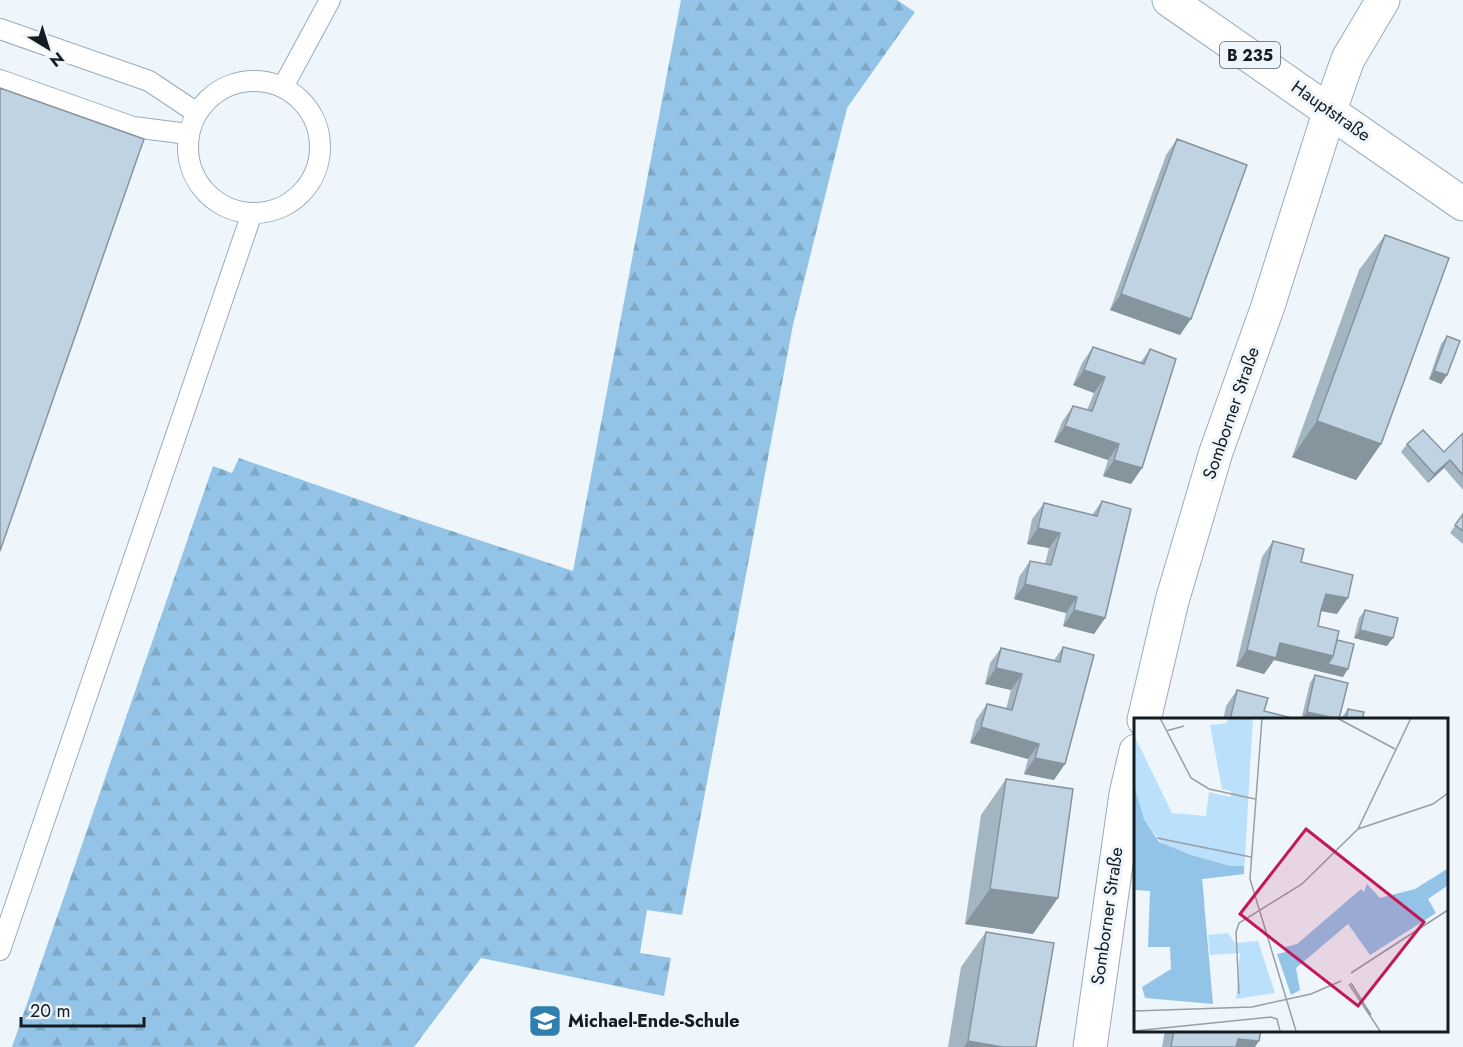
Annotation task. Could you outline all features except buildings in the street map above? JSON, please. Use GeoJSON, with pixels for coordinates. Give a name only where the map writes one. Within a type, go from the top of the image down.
{"type":"FeatureCollection","features":[{"type":"Feature","properties":{"kind":"street","name":"Hauptstraße"},"geometry":{"type":"LineString","coordinates":[[1169,0],[1463,204]]}},
{"type":"Feature","properties":{"kind":"street","name":"Somborner Straße"},"geometry":{"type":"LineString","coordinates":[[1144,718],[1172,601],[1216,452],[1268,306],[1348,59],[1383,0]]}},
{"type":"Feature","properties":{"kind":"street","name":"Somborner Straße"},"geometry":{"type":"LineString","coordinates":[[1090,1047],[1126,794],[1134,760]]}},
{"type":"Feature","properties":{"kind":"lane"},"geometry":{"type":"LineString","coordinates":[[283,87],[330,0]]}},
{"type":"Feature","properties":{"kind":"lane"},"geometry":{"type":"LineString","coordinates":[[0,29],[149,81],[197,113]]}},
{"type":"Feature","properties":{"kind":"lane"},"geometry":{"type":"LineString","coordinates":[[0,80],[133,127],[189,134]]}},
{"type":"Feature","properties":{"kind":"lane"},"geometry":{"type":"LineString","coordinates":[[251,80],[283,87],[306,105],[317,124],[321,145],[318,166],[309,185],[294,200],[275,210],[252,213],[230,208],[210,197],[196,179],[189,157],[189,134],[197,113],[212,95],[230,84],[251,80]]}},
{"type":"Feature","properties":{"kind":"lane"},"geometry":{"type":"LineString","coordinates":[[0,950],[252,213]]}},
{"type":"Feature","properties":{"kind":"green space"},"geometry":{"type":"Polygon","coordinates":[[[681,0],[897,0],[915,12],[847,108],[793,325],[682,915],[647,910],[640,953],[671,958],[664,996],[481,958],[414,1047],[12,1047],[213,466],[232,473],[239,458],[573,571],[681,0]]]}},
{"type":"Feature","properties":{"kind":"place","name":"Michael-Ende-Schule"},"geometry":{"type":"Point","coordinates":[545,1021]}}]}
